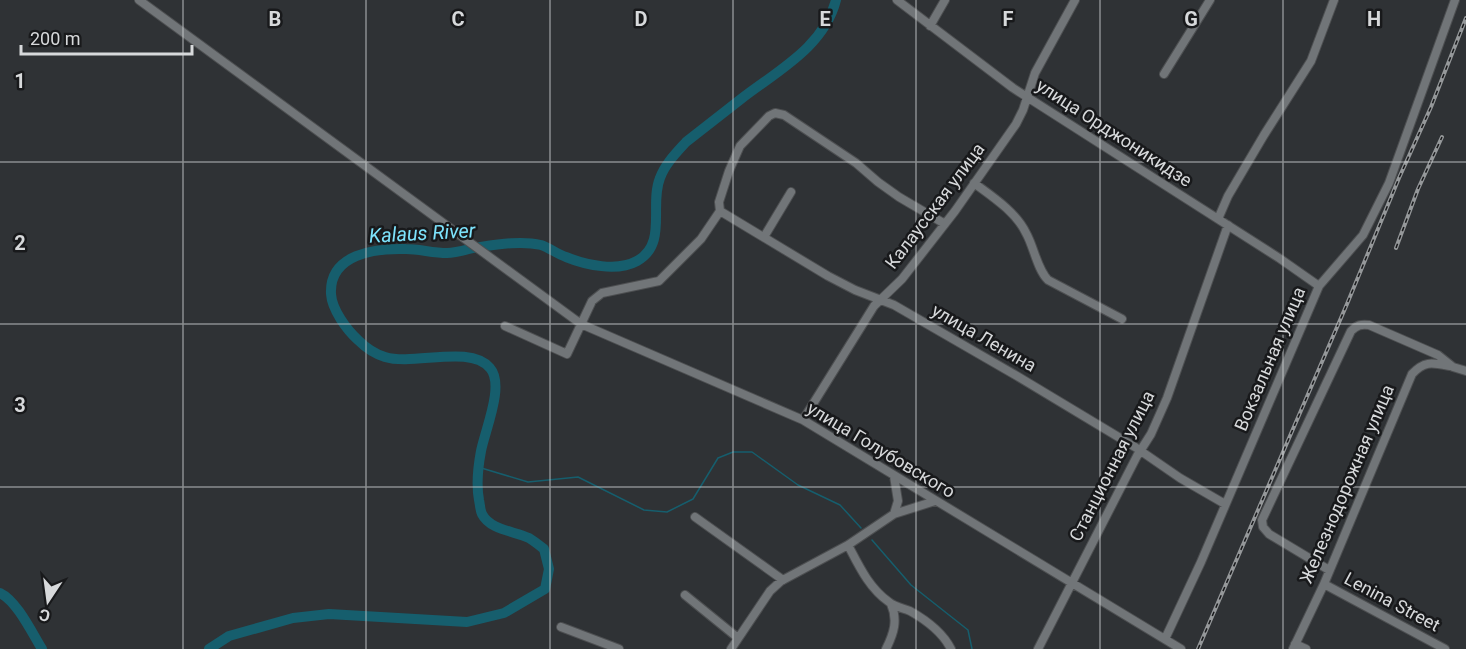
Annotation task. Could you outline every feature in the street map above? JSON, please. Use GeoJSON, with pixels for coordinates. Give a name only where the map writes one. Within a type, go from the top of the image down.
{"type":"FeatureCollection","features":[{"type":"Feature","properties":{"kind":"street","name":"улица Голубовского"},"geometry":{"type":"LineString","coordinates":[[139,0],[581,324],[803,420],[1168,644],[1181,649]]}},
{"type":"Feature","properties":{"kind":"street","name":"улица Орджоникидзе"},"geometry":{"type":"LineString","coordinates":[[897,0],[1027,98],[1228,225],[1319,286]]}},
{"type":"Feature","properties":{"kind":"street"},"geometry":{"type":"LineString","coordinates":[[930,26],[945,0]]}},
{"type":"Feature","properties":{"kind":"street","name":"Калаусская улица"},"geometry":{"type":"LineString","coordinates":[[803,420],[869,312],[902,279],[945,224],[1016,124],[1035,73],[1075,0]]}},
{"type":"Feature","properties":{"kind":"street"},"geometry":{"type":"LineString","coordinates":[[1164,74],[1210,0]]}},
{"type":"Feature","properties":{"kind":"street"},"geometry":{"type":"LineString","coordinates":[[1218,219],[1228,196],[1311,61],[1334,0]]}},
{"type":"Feature","properties":{"kind":"street","name":"Вокзальная улица"},"geometry":{"type":"LineString","coordinates":[[1168,644],[1225,504],[1319,286],[1363,235],[1389,183],[1455,0]]}},
{"type":"Feature","properties":{"kind":"street"},"geometry":{"type":"LineString","coordinates":[[505,326],[567,354],[592,301],[597,296],[659,281],[701,239],[720,211],[719,202],[740,146],[769,116],[779,114],[856,163],[899,197],[945,224]]}},
{"type":"Feature","properties":{"kind":"street"},"geometry":{"type":"LineString","coordinates":[[974,183],[1021,223],[1042,274],[1048,280],[1122,319]]}},
{"type":"Feature","properties":{"kind":"street"},"geometry":{"type":"LineString","coordinates":[[764,237],[791,192]]}},
{"type":"Feature","properties":{"kind":"street","name":"улица Ленина"},"geometry":{"type":"LineString","coordinates":[[720,211],[837,280],[855,290],[880,299],[1017,376],[1225,504]]}},
{"type":"Feature","properties":{"kind":"street","name":"Станционная улица"},"geometry":{"type":"LineString","coordinates":[[1038,649],[1140,450],[1151,434],[1167,398],[1228,225]]}},
{"type":"Feature","properties":{"kind":"street"},"geometry":{"type":"LineString","coordinates":[[1329,570],[1269,534],[1263,527],[1262,520],[1345,342],[1355,326],[1369,325],[1438,355],[1454,367],[1466,371]]}},
{"type":"Feature","properties":{"kind":"street","name":"Железнодорожная улица"},"geometry":{"type":"LineString","coordinates":[[1294,646],[1324,584],[1412,374],[1420,365],[1434,363],[1454,367]]}},
{"type":"Feature","properties":{"kind":"street"},"geometry":{"type":"LineString","coordinates":[[894,476],[898,501],[894,514]]}},
{"type":"Feature","properties":{"kind":"street"},"geometry":{"type":"LineString","coordinates":[[731,649],[770,591],[783,580],[848,545],[894,514],[935,501]]}},
{"type":"Feature","properties":{"kind":"street"},"geometry":{"type":"LineString","coordinates":[[695,517],[783,580]]}},
{"type":"Feature","properties":{"kind":"street"},"geometry":{"type":"LineString","coordinates":[[848,545],[871,585],[891,604],[912,612],[935,629],[947,641],[951,649]]}},
{"type":"Feature","properties":{"kind":"street","name":"Lenina Street"},"geometry":{"type":"LineString","coordinates":[[1324,584],[1445,649]]}},
{"type":"Feature","properties":{"kind":"street"},"geometry":{"type":"LineString","coordinates":[[686,595],[738,638]]}},
{"type":"Feature","properties":{"kind":"street"},"geometry":{"type":"LineString","coordinates":[[886,649],[896,621],[891,604]]}},
{"type":"Feature","properties":{"kind":"street"},"geometry":{"type":"LineString","coordinates":[[896,621],[904,614],[912,612]]}},
{"type":"Feature","properties":{"kind":"street"},"geometry":{"type":"LineString","coordinates":[[561,627],[619,649]]}},
{"type":"Feature","properties":{"kind":"street"},"geometry":{"type":"LineString","coordinates":[[1294,646],[1306,649]]}},
{"type":"Feature","properties":{"kind":"waterway","name":"Kalaus River"},"geometry":{"type":"LineString","coordinates":[[209,649],[229,636],[293,618],[329,614],[467,622],[504,613],[545,589],[549,569],[544,549],[529,538],[491,524],[481,511],[478,488],[479,463],[495,396],[494,376],[490,368],[481,361],[469,357],[397,359],[385,357],[370,350],[349,331],[334,307],[331,294],[332,281],[338,270],[356,256],[394,249],[450,253],[516,243],[541,245],[563,256],[592,265],[611,267],[637,261],[652,245],[656,223],[657,189],[662,173],[671,159],[686,142],[798,57],[821,31],[830,17],[836,0]]}},
{"type":"Feature","properties":{"kind":"waterway"},"geometry":{"type":"LineString","coordinates":[[478,467],[528,482],[578,477],[644,510],[667,512],[693,499],[718,458],[733,452],[752,452],[798,485],[840,505],[861,528]]}},
{"type":"Feature","properties":{"kind":"waterway"},"geometry":{"type":"LineString","coordinates":[[872,540],[911,585],[968,630],[972,649]]}},
{"type":"Feature","properties":{"kind":"waterway","name":"Kalaus River"},"geometry":{"type":"LineString","coordinates":[[0,593],[18,610],[42,649]]}},
{"type":"Feature","properties":{"kind":"railway"},"geometry":{"type":"LineString","coordinates":[[1198,649],[1431,107],[1466,18]]}},
{"type":"Feature","properties":{"kind":"railway"},"geometry":{"type":"LineString","coordinates":[[1396,248],[1418,189],[1442,137]]}}]}
